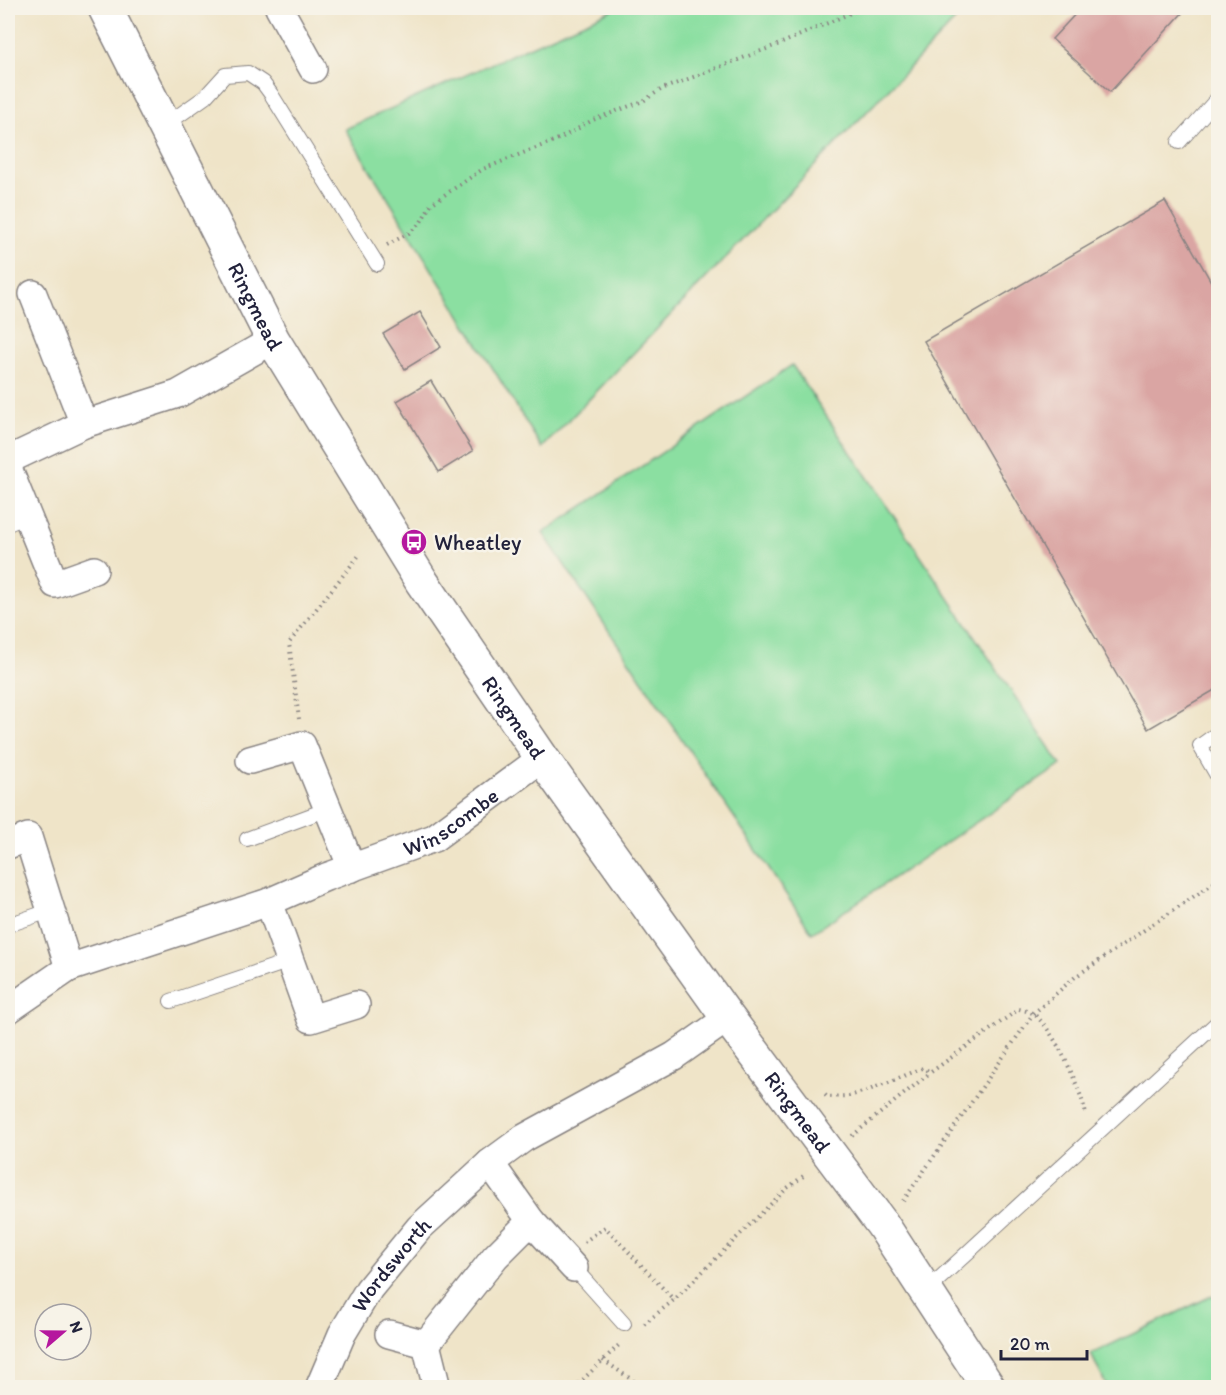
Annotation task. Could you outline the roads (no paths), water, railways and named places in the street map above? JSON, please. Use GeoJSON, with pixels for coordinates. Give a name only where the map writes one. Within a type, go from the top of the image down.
{"type":"FeatureCollection","features":[{"type":"Feature","properties":{"kind":"street","name":"Ringmead"},"geometry":{"type":"LineString","coordinates":[[105,8],[273,340],[422,582],[542,758],[728,1018],[882,1224],[989,1388]]}},
{"type":"Feature","properties":{"kind":"street"},"geometry":{"type":"LineString","coordinates":[[279,8],[313,69]]}},
{"type":"Feature","properties":{"kind":"street"},"geometry":{"type":"LineString","coordinates":[[33,294],[84,424]]}},
{"type":"Feature","properties":{"kind":"street"},"geometry":{"type":"LineString","coordinates":[[8,460],[84,424],[178,394],[273,340]]}},
{"type":"Feature","properties":{"kind":"street"},"geometry":{"type":"LineString","coordinates":[[8,468],[17,520],[55,584],[94,570]]}},
{"type":"Feature","properties":{"kind":"street"},"geometry":{"type":"LineString","coordinates":[[250,760],[302,744],[351,868]]}},
{"type":"Feature","properties":{"kind":"street","name":"Winscombe"},"geometry":{"type":"LineString","coordinates":[[8,1010],[69,968],[269,902],[351,868],[434,838],[542,758]]}},
{"type":"Feature","properties":{"kind":"street"},"geometry":{"type":"LineString","coordinates":[[8,845],[28,837],[69,968]]}},
{"type":"Feature","properties":{"kind":"street"},"geometry":{"type":"LineString","coordinates":[[269,902],[311,1019],[357,1005]]}},
{"type":"Feature","properties":{"kind":"street","name":"Wordsworth"},"geometry":{"type":"LineString","coordinates":[[319,1388],[342,1334],[369,1289],[419,1228],[490,1163],[524,1138],[674,1056],[728,1018]]}},
{"type":"Feature","properties":{"kind":"street"},"geometry":{"type":"LineString","coordinates":[[490,1163],[531,1221],[576,1257]]}},
{"type":"Feature","properties":{"kind":"street"},"geometry":{"type":"LineString","coordinates":[[438,1388],[426,1344],[495,1257],[531,1221]]}},
{"type":"Feature","properties":{"kind":"street","name":"Wordsworth"},"geometry":{"type":"LineString","coordinates":[[389,1334],[426,1344]]}},
{"type":"Feature","properties":{"kind":"lane"},"geometry":{"type":"LineString","coordinates":[[164,126],[205,97],[225,75],[248,73],[262,83],[271,94],[374,259]]}},
{"type":"Feature","properties":{"kind":"lane"},"geometry":{"type":"LineString","coordinates":[[1179,142],[1218,98]]}},
{"type":"Feature","properties":{"kind":"lane"},"geometry":{"type":"LineString","coordinates":[[1218,733],[1200,746],[1218,777]]}},
{"type":"Feature","properties":{"kind":"lane"},"geometry":{"type":"LineString","coordinates":[[247,839],[328,809]]}},
{"type":"Feature","properties":{"kind":"lane"},"geometry":{"type":"LineString","coordinates":[[8,925],[52,910]]}},
{"type":"Feature","properties":{"kind":"lane"},"geometry":{"type":"LineString","coordinates":[[171,1002],[290,961]]}},
{"type":"Feature","properties":{"kind":"lane"},"geometry":{"type":"LineString","coordinates":[[927,1290],[1218,1022]]}},
{"type":"Feature","properties":{"kind":"lane"},"geometry":{"type":"LineString","coordinates":[[576,1257],[624,1324]]}},
{"type":"Feature","properties":{"kind":"place","name":"Wheatley"},"geometry":{"type":"Point","coordinates":[414,542]}}]}
